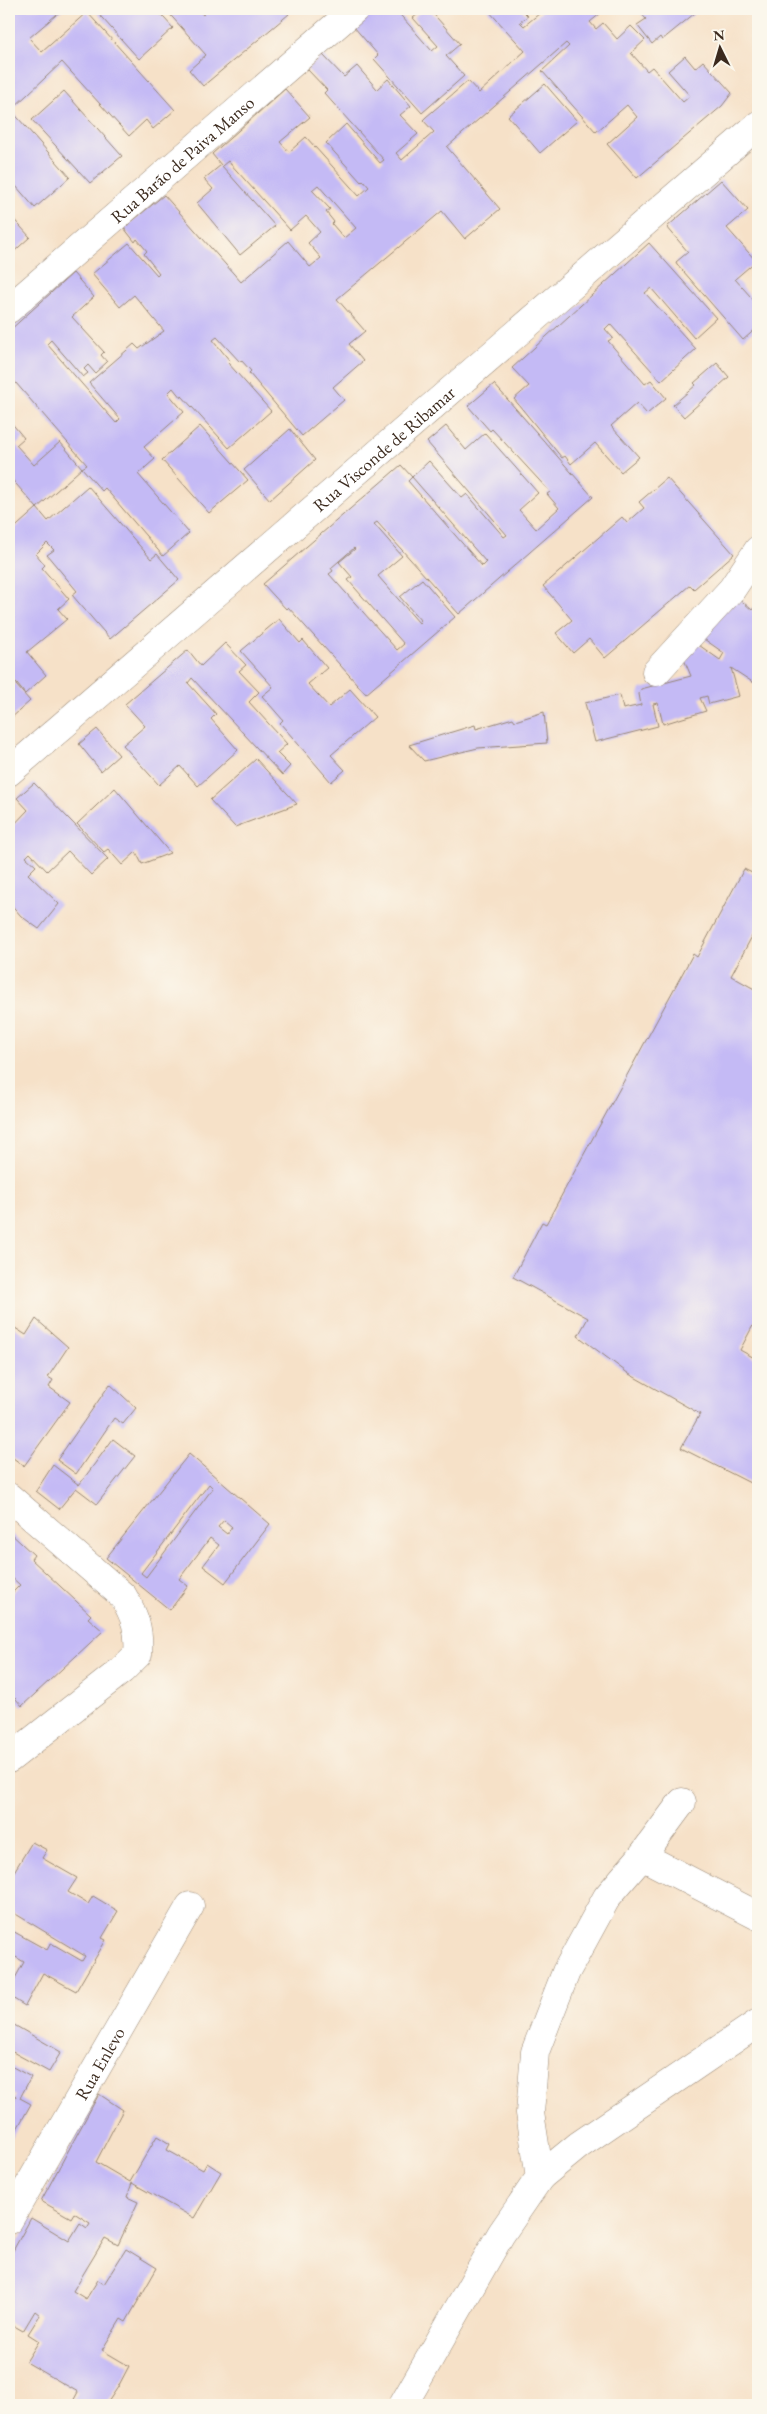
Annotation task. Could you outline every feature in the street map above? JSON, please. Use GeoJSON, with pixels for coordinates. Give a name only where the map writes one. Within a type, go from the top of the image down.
{"type":"FeatureCollection","features":[{"type":"Feature","properties":{"kind":"street","name":"Rua Barão de Paiva Manso"},"geometry":{"type":"LineString","coordinates":[[9,309],[356,9]]}},
{"type":"Feature","properties":{"kind":"street","name":"Rua Visconde de Ribamar"},"geometry":{"type":"LineString","coordinates":[[9,772],[758,125]]}},
{"type":"Feature","properties":{"kind":"street"},"geometry":{"type":"LineString","coordinates":[[656,672],[732,589],[758,550]]}},
{"type":"Feature","properties":{"kind":"street"},"geometry":{"type":"LineString","coordinates":[[9,1497],[123,1596],[135,1616],[139,1637],[138,1654],[122,1670],[9,1759]]}},
{"type":"Feature","properties":{"kind":"street"},"geometry":{"type":"LineString","coordinates":[[540,2177],[530,2113],[535,2052],[566,1972],[603,1905],[682,1802]]}},
{"type":"Feature","properties":{"kind":"street"},"geometry":{"type":"LineString","coordinates":[[642,1856],[758,1916]]}},
{"type":"Feature","properties":{"kind":"street","name":"Rua Enlevo"},"geometry":{"type":"LineString","coordinates":[[9,2220],[190,1906]]}},
{"type":"Feature","properties":{"kind":"street"},"geometry":{"type":"LineString","coordinates":[[402,2405],[501,2234],[540,2177],[579,2145],[758,2023]]}},
{"type":"Feature","properties":{"kind":"building"},"geometry":{"type":"Polygon","coordinates":[[[9,9],[63,9],[29,38],[42,52],[87,12],[175,110],[153,129],[146,120],[129,136],[62,62],[11,110],[70,177],[35,208],[9,178],[9,9]]]}},
{"type":"Feature","properties":{"kind":"building"},"geometry":{"type":"Polygon","coordinates":[[[94,9],[156,9],[173,28],[139,59],[94,9]]]}},
{"type":"Feature","properties":{"kind":"building"},"geometry":{"type":"Polygon","coordinates":[[[165,9],[198,9],[203,15],[207,11],[205,9],[284,9],[289,14],[203,86],[189,70],[206,55],[165,9]]]}},
{"type":"Feature","properties":{"kind":"building"},"geometry":{"type":"Polygon","coordinates":[[[375,9],[395,9],[432,51],[438,46],[413,18],[424,9],[429,9],[460,44],[446,56],[464,76],[422,113],[374,59],[378,55],[354,27],[375,9]]]}},
{"type":"Feature","properties":{"kind":"building"},"geometry":{"type":"Polygon","coordinates":[[[487,9],[521,9],[528,16],[520,22],[524,26],[545,9],[606,9],[590,22],[596,29],[603,23],[617,39],[631,26],[645,40],[631,53],[647,71],[652,67],[683,102],[690,96],[668,71],[685,56],[695,68],[703,61],[732,93],[722,106],[637,178],[607,144],[637,117],[627,105],[596,132],[542,71],[569,46],[566,43],[447,147],[500,209],[465,239],[442,211],[337,299],[365,331],[349,344],[363,361],[333,387],[344,400],[302,436],[249,373],[251,371],[217,337],[213,340],[230,361],[228,363],[271,411],[229,448],[182,396],[181,398],[173,388],[168,393],[184,412],[144,447],[155,459],[138,474],[189,533],[163,556],[105,488],[102,491],[82,468],[87,465],[9,375],[9,331],[73,273],[94,297],[72,317],[104,352],[101,355],[107,362],[95,373],[88,365],[84,369],[88,373],[83,377],[51,340],[47,344],[116,423],[120,419],[89,383],[134,344],[139,349],[164,331],[134,295],[120,307],[92,274],[129,243],[157,275],[159,273],[144,254],[147,251],[137,239],[135,242],[124,228],[164,195],[241,282],[288,241],[310,267],[321,258],[308,243],[320,232],[306,216],[290,230],[228,161],[222,166],[275,226],[240,255],[197,203],[213,189],[204,179],[221,165],[212,154],[285,89],[310,117],[280,142],[289,152],[306,137],[359,196],[369,187],[363,180],[361,182],[326,143],[346,124],[380,163],[384,160],[324,93],[327,90],[307,69],[323,55],[344,77],[357,66],[377,89],[388,79],[411,106],[400,115],[418,134],[396,153],[402,160],[434,132],[423,120],[426,117],[468,81],[479,93],[525,51],[487,9]],[[318,185],[312,190],[330,209],[326,212],[334,222],[332,224],[344,238],[356,228],[318,185]]]}},
{"type":"Feature","properties":{"kind":"building"},"geometry":{"type":"Polygon","coordinates":[[[637,9],[700,9],[662,40],[660,37],[652,44],[637,25],[646,19],[637,9]]]}},
{"type":"Feature","properties":{"kind":"building"},"geometry":{"type":"Polygon","coordinates":[[[545,84],[577,121],[540,153],[508,116],[545,84]]]}},
{"type":"Feature","properties":{"kind":"building"},"geometry":{"type":"Polygon","coordinates":[[[64,91],[122,156],[90,183],[32,120],[64,91]]]}},
{"type":"Feature","properties":{"kind":"building"},"geometry":{"type":"Polygon","coordinates":[[[721,180],[748,210],[727,228],[756,261],[735,279],[758,305],[758,327],[743,340],[677,264],[676,262],[688,252],[667,227],[721,180]]]}},
{"type":"Feature","properties":{"kind":"building"},"geometry":{"type":"Polygon","coordinates":[[[9,214],[30,237],[9,256],[9,214]]]}},
{"type":"Feature","properties":{"kind":"building"},"geometry":{"type":"Polygon","coordinates":[[[649,243],[716,318],[694,338],[651,288],[645,293],[696,349],[661,381],[610,324],[605,329],[613,338],[608,341],[645,384],[651,380],[666,398],[647,414],[637,403],[611,426],[639,457],[621,472],[595,443],[571,464],[565,456],[562,458],[514,399],[529,386],[512,368],[649,243]]]}},
{"type":"Feature","properties":{"kind":"building"},"geometry":{"type":"Polygon","coordinates":[[[717,363],[729,377],[684,417],[673,405],[717,363]]]}},
{"type":"Feature","properties":{"kind":"building"},"geometry":{"type":"Polygon","coordinates":[[[494,384],[593,497],[459,614],[377,522],[374,524],[402,556],[378,576],[419,623],[421,621],[400,597],[422,579],[455,617],[366,694],[288,607],[286,609],[263,584],[401,465],[412,477],[429,461],[462,498],[467,494],[504,537],[507,535],[427,442],[446,426],[466,450],[485,433],[538,493],[519,510],[536,529],[559,508],[547,494],[550,492],[468,406],[494,384]],[[412,477],[408,481],[482,566],[486,562],[412,477]],[[354,548],[331,568],[333,571],[329,574],[397,650],[404,644],[348,580],[352,577],[339,562],[354,548]]]}},
{"type":"Feature","properties":{"kind":"building"},"geometry":{"type":"Polygon","coordinates":[[[9,420],[24,438],[16,445],[34,465],[60,442],[82,468],[37,508],[9,476],[9,420]]]}},
{"type":"Feature","properties":{"kind":"building"},"geometry":{"type":"Polygon","coordinates":[[[200,426],[248,480],[209,513],[162,460],[200,426]]]}},
{"type":"Feature","properties":{"kind":"building"},"geometry":{"type":"Polygon","coordinates":[[[290,429],[315,460],[270,500],[244,470],[290,429]]]}},
{"type":"Feature","properties":{"kind":"building"},"geometry":{"type":"Polygon","coordinates":[[[667,478],[734,554],[694,589],[690,585],[605,658],[589,639],[573,653],[556,633],[572,620],[543,586],[622,517],[627,523],[644,508],[639,502],[667,478]]]}},
{"type":"Feature","properties":{"kind":"building"},"geometry":{"type":"Polygon","coordinates":[[[88,486],[151,559],[157,554],[179,580],[110,639],[72,595],[77,591],[47,555],[54,550],[47,543],[36,554],[45,565],[42,568],[69,599],[58,609],[67,619],[27,652],[46,675],[25,694],[9,674],[9,533],[37,508],[48,521],[88,486]]]}},
{"type":"Feature","properties":{"kind":"building"},"geometry":{"type":"Polygon","coordinates":[[[735,595],[752,610],[758,603],[758,678],[754,683],[731,668],[739,696],[709,704],[707,696],[700,698],[706,711],[663,724],[658,703],[653,704],[658,726],[595,742],[585,703],[620,695],[623,709],[641,705],[639,694],[641,689],[691,676],[683,657],[696,643],[720,660],[724,653],[701,637],[735,595]]]}},
{"type":"Feature","properties":{"kind":"building"},"geometry":{"type":"Polygon","coordinates":[[[279,619],[300,643],[303,640],[327,668],[308,684],[329,707],[350,689],[375,717],[331,755],[345,770],[331,782],[280,723],[283,720],[262,696],[273,687],[241,651],[279,619]]]}},
{"type":"Feature","properties":{"kind":"building"},"geometry":{"type":"Polygon","coordinates":[[[225,643],[246,665],[239,671],[259,692],[249,702],[287,744],[277,753],[290,766],[282,775],[192,678],[188,683],[216,714],[211,719],[238,750],[198,786],[180,766],[159,785],[123,745],[145,726],[125,704],[188,650],[201,666],[225,643]]]}},
{"type":"Feature","properties":{"kind":"building"},"geometry":{"type":"Polygon","coordinates":[[[9,677],[30,701],[9,720],[9,677]]]}},
{"type":"Feature","properties":{"kind":"building"},"geometry":{"type":"Polygon","coordinates":[[[544,712],[547,743],[478,748],[424,761],[409,745],[475,725],[476,729],[513,718],[515,721],[544,712]]]}},
{"type":"Feature","properties":{"kind":"building"},"geometry":{"type":"Polygon","coordinates":[[[97,729],[119,755],[101,771],[79,744],[97,729]]]}},
{"type":"Feature","properties":{"kind":"building"},"geometry":{"type":"Polygon","coordinates":[[[256,759],[297,804],[235,827],[210,800],[256,759]]]}},
{"type":"Feature","properties":{"kind":"building"},"geometry":{"type":"Polygon","coordinates":[[[34,783],[108,859],[91,875],[68,851],[47,871],[30,853],[26,857],[36,866],[28,874],[59,904],[39,929],[21,916],[9,902],[9,830],[28,810],[17,798],[34,783]]]}},
{"type":"Feature","properties":{"kind":"building"},"geometry":{"type":"Polygon","coordinates":[[[115,788],[170,853],[142,864],[136,852],[122,865],[108,849],[104,852],[77,824],[115,788]]]}},
{"type":"Feature","properties":{"kind":"building"},"geometry":{"type":"Polygon","coordinates":[[[744,869],[758,876],[758,925],[731,976],[758,991],[758,1316],[740,1350],[758,1360],[758,1487],[681,1448],[700,1414],[629,1374],[578,1336],[588,1318],[513,1277],[542,1222],[546,1224],[693,954],[697,957],[744,869]]]}},
{"type":"Feature","properties":{"kind":"building"},"geometry":{"type":"Polygon","coordinates":[[[36,1319],[68,1347],[48,1377],[53,1380],[49,1387],[70,1402],[24,1466],[9,1455],[9,1331],[12,1326],[26,1335],[36,1319]]]}},
{"type":"Feature","properties":{"kind":"building"},"geometry":{"type":"Polygon","coordinates":[[[110,1384],[136,1408],[123,1424],[114,1418],[76,1474],[57,1460],[110,1384]]]}},
{"type":"Feature","properties":{"kind":"building"},"geometry":{"type":"Polygon","coordinates":[[[113,1439],[135,1456],[97,1504],[76,1488],[59,1509],[36,1491],[53,1465],[79,1485],[113,1439]]]}},
{"type":"Feature","properties":{"kind":"building"},"geometry":{"type":"Polygon","coordinates":[[[189,1454],[270,1524],[225,1583],[203,1566],[219,1545],[210,1538],[179,1579],[188,1586],[170,1610],[106,1558],[189,1454]],[[209,1484],[141,1573],[146,1577],[213,1488],[209,1484]],[[224,1520],[218,1527],[227,1534],[232,1527],[224,1520]]]}},
{"type":"Feature","properties":{"kind":"building"},"geometry":{"type":"Polygon","coordinates":[[[9,1532],[34,1555],[31,1559],[91,1615],[88,1618],[103,1631],[22,1706],[15,1698],[9,1705],[9,1596],[20,1585],[9,1575],[9,1532]]]}},
{"type":"Feature","properties":{"kind":"building"},"geometry":{"type":"Polygon","coordinates":[[[32,1842],[47,1850],[42,1858],[77,1878],[68,1892],[88,1904],[93,1896],[118,1911],[102,1938],[106,1940],[76,1991],[43,1973],[25,2006],[9,1996],[9,1989],[24,1962],[9,1953],[9,1929],[47,1950],[51,1943],[82,1961],[85,1956],[9,1910],[9,1880],[32,1842]]]}},
{"type":"Feature","properties":{"kind":"building"},"geometry":{"type":"Polygon","coordinates":[[[9,1918],[14,1921],[9,1929],[9,1918]]]}},
{"type":"Feature","properties":{"kind":"building"},"geometry":{"type":"Polygon","coordinates":[[[9,2022],[61,2052],[49,2072],[9,2050],[9,2022]]]}},
{"type":"Feature","properties":{"kind":"building"},"geometry":{"type":"Polygon","coordinates":[[[9,2065],[31,2077],[20,2098],[31,2104],[9,2143],[9,2101],[13,2103],[16,2096],[9,2092],[9,2065]]]}},
{"type":"Feature","properties":{"kind":"building"},"geometry":{"type":"Polygon","coordinates":[[[99,2094],[123,2110],[96,2162],[130,2182],[157,2136],[170,2144],[167,2150],[203,2170],[207,2163],[221,2172],[194,2218],[132,2183],[127,2197],[138,2202],[118,2245],[105,2238],[73,2291],[86,2299],[98,2280],[104,2284],[126,2249],[157,2268],[126,2322],[121,2319],[102,2350],[129,2366],[118,2387],[106,2405],[71,2405],[78,2392],[26,2362],[39,2341],[28,2334],[40,2315],[35,2311],[23,2331],[9,2323],[9,2258],[31,2218],[69,2241],[80,2223],[87,2228],[90,2223],[74,2213],[71,2218],[41,2201],[99,2094]]]}}]}
